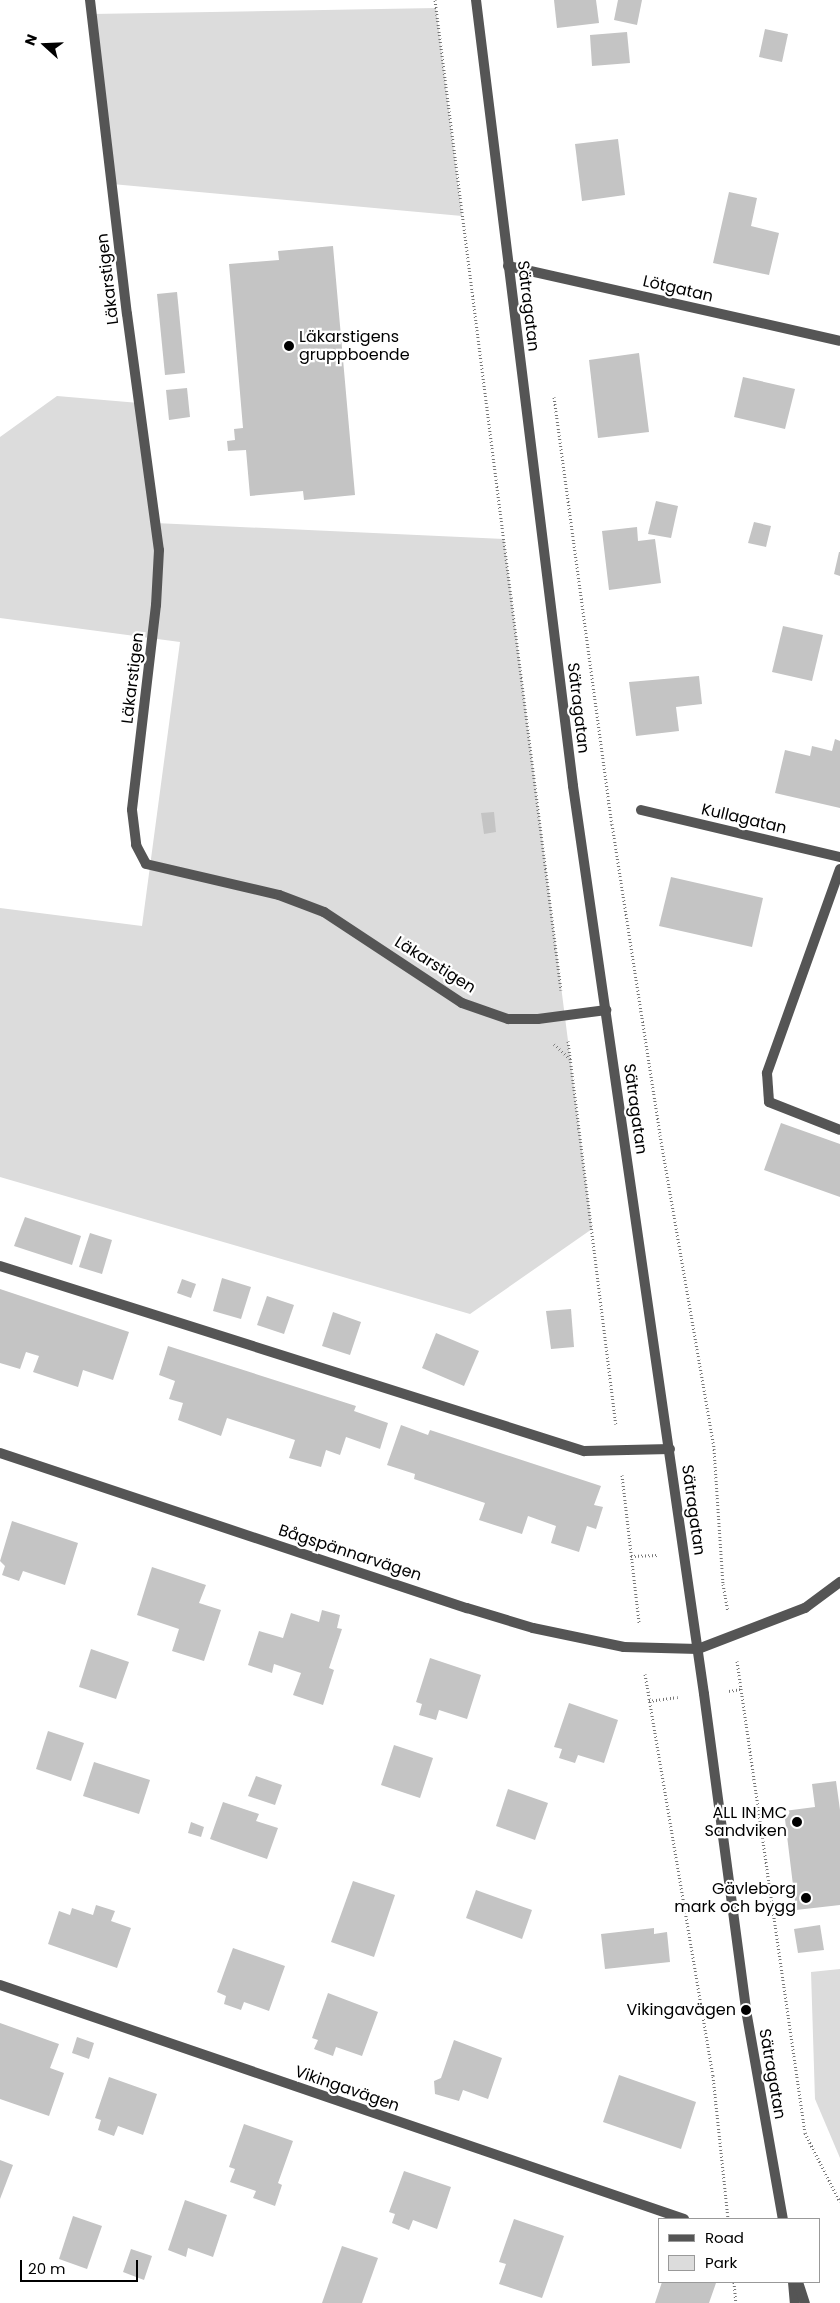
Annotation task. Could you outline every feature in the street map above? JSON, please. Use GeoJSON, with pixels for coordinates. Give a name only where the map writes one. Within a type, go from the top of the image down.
{"type":"FeatureCollection","features":[{"type":"Feature","properties":{"kind":"street","name":"Läkarstigen"},"geometry":{"type":"LineString","coordinates":[[90,0],[127,314],[159,550],[156,605],[132,810],[136,845],[146,864],[279,895],[324,912],[462,1002],[508,1019],[564,1016],[606,1010]]}},
{"type":"Feature","properties":{"kind":"street","name":"Sätragatan"},"geometry":{"type":"LineString","coordinates":[[476,0],[573,786],[670,1449],[746,2010],[783,2218]]}},
{"type":"Feature","properties":{"kind":"street","name":"Lötgatan"},"geometry":{"type":"LineString","coordinates":[[508,266],[840,341]]}},
{"type":"Feature","properties":{"kind":"street","name":"Kullagatan"},"geometry":{"type":"LineString","coordinates":[[641,810],[840,857]]}},
{"type":"Feature","properties":{"kind":"street"},"geometry":{"type":"LineString","coordinates":[[840,869],[767,1073],[769,1102],[840,1130]]}},
{"type":"Feature","properties":{"kind":"street"},"geometry":{"type":"LineString","coordinates":[[0,1266],[584,1451],[619,1452],[670,1449]]}},
{"type":"Feature","properties":{"kind":"street","name":"Bågspännarvägen"},"geometry":{"type":"LineString","coordinates":[[0,1453],[504,1620],[570,1637],[642,1648],[698,1649]]}},
{"type":"Feature","properties":{"kind":"street"},"geometry":{"type":"LineString","coordinates":[[698,1649],[805,1608],[840,1582]]}},
{"type":"Feature","properties":{"kind":"street","name":"Vikingavägen"},"geometry":{"type":"LineString","coordinates":[[0,1985],[681,2218]]}},
{"type":"Feature","properties":{"kind":"street"},"geometry":{"type":"LineString","coordinates":[[793,2283],[795,2303]]}},
{"type":"Feature","properties":{"kind":"street"},"geometry":{"type":"LineString","coordinates":[[798,2283],[805,2303]]}},
{"type":"Feature","properties":{"kind":"path"},"geometry":{"type":"LineString","coordinates":[[435,0],[619,1452],[642,1648],[664,1795],[713,2076],[728,2218]]}},
{"type":"Feature","properties":{"kind":"path"},"geometry":{"type":"LineString","coordinates":[[553,390],[622,892],[660,1135],[714,1449],[723,1584],[748,1722],[805,2133],[840,2202]]}},
{"type":"Feature","properties":{"kind":"path"},"geometry":{"type":"LineString","coordinates":[[734,2283],[736,2303]]}},
{"type":"Feature","properties":{"kind":"green space"},"geometry":{"type":"Polygon","coordinates":[[[436,8],[462,216],[112,184],[92,14],[436,8]]]}},
{"type":"Feature","properties":{"kind":"green space"},"geometry":{"type":"Polygon","coordinates":[[[57,396],[139,403],[155,523],[504,539],[592,1229],[470,1314],[0,1177],[0,908],[142,926],[180,642],[0,618],[0,437],[57,396]]]}},
{"type":"Feature","properties":{"kind":"green space"},"geometry":{"type":"Polygon","coordinates":[[[840,1969],[840,2158],[815,2099],[811,1972],[840,1969]]]}},
{"type":"Feature","properties":{"kind":"building"},"geometry":{"type":"Polygon","coordinates":[[[554,0],[596,0],[599,23],[557,28],[554,0]]]}},
{"type":"Feature","properties":{"kind":"building"},"geometry":{"type":"Polygon","coordinates":[[[618,0],[642,0],[637,25],[614,20],[618,0]]]}},
{"type":"Feature","properties":{"kind":"building"},"geometry":{"type":"Polygon","coordinates":[[[765,29],[788,34],[782,62],[759,57],[765,29]]]}},
{"type":"Feature","properties":{"kind":"building"},"geometry":{"type":"Polygon","coordinates":[[[627,32],[630,63],[592,66],[590,35],[627,32]]]}},
{"type":"Feature","properties":{"kind":"building"},"geometry":{"type":"Polygon","coordinates":[[[618,139],[625,195],[582,201],[575,144],[618,139]]]}},
{"type":"Feature","properties":{"kind":"building"},"geometry":{"type":"Polygon","coordinates":[[[729,192],[757,198],[751,226],[779,233],[769,275],[713,263],[729,192]]]}},
{"type":"Feature","properties":{"kind":"building","name":"Läkarstigens gruppboende"},"geometry":{"type":"Polygon","coordinates":[[[333,246],[355,495],[304,500],[303,491],[250,496],[246,450],[228,451],[227,441],[235,440],[234,429],[243,428],[229,264],[279,260],[278,251],[333,246]]]}},
{"type":"Feature","properties":{"kind":"building"},"geometry":{"type":"Polygon","coordinates":[[[177,292],[185,373],[165,375],[157,294],[177,292]]]}},
{"type":"Feature","properties":{"kind":"building"},"geometry":{"type":"Polygon","coordinates":[[[639,353],[649,432],[598,438],[589,360],[639,353]]]}},
{"type":"Feature","properties":{"kind":"building"},"geometry":{"type":"Polygon","coordinates":[[[743,377],[795,389],[785,429],[734,417],[743,377]]]}},
{"type":"Feature","properties":{"kind":"building"},"geometry":{"type":"Polygon","coordinates":[[[187,388],[190,417],[169,420],[166,390],[187,388]]]}},
{"type":"Feature","properties":{"kind":"building"},"geometry":{"type":"Polygon","coordinates":[[[656,501],[678,506],[671,538],[648,534],[656,501]]]}},
{"type":"Feature","properties":{"kind":"building"},"geometry":{"type":"Polygon","coordinates":[[[754,522],[771,526],[766,547],[748,543],[754,522]]]}},
{"type":"Feature","properties":{"kind":"building"},"geometry":{"type":"Polygon","coordinates":[[[637,527],[638,541],[655,539],[661,583],[609,590],[602,531],[637,527]]]}},
{"type":"Feature","properties":{"kind":"building"},"geometry":{"type":"Polygon","coordinates":[[[840,552],[840,576],[834,574],[840,552]]]}},
{"type":"Feature","properties":{"kind":"building"},"geometry":{"type":"Polygon","coordinates":[[[783,626],[823,635],[812,681],[772,672],[783,626]]]}},
{"type":"Feature","properties":{"kind":"building"},"geometry":{"type":"Polygon","coordinates":[[[699,676],[702,704],[676,707],[679,731],[636,736],[629,682],[699,676]]]}},
{"type":"Feature","properties":{"kind":"building"},"geometry":{"type":"Polygon","coordinates":[[[835,739],[840,741],[840,808],[775,793],[785,750],[810,756],[812,746],[832,751],[835,739]]]}},
{"type":"Feature","properties":{"kind":"building"},"geometry":{"type":"Polygon","coordinates":[[[494,812],[496,832],[484,834],[481,813],[494,812]]]}},
{"type":"Feature","properties":{"kind":"building"},"geometry":{"type":"Polygon","coordinates":[[[671,877],[763,898],[752,947],[659,926],[671,877]]]}},
{"type":"Feature","properties":{"kind":"building"},"geometry":{"type":"Polygon","coordinates":[[[781,1123],[840,1144],[840,1197],[764,1170],[781,1123]]]}},
{"type":"Feature","properties":{"kind":"building"},"geometry":{"type":"Polygon","coordinates":[[[25,1217],[81,1236],[72,1265],[14,1246],[25,1217]]]}},
{"type":"Feature","properties":{"kind":"building"},"geometry":{"type":"Polygon","coordinates":[[[90,1233],[112,1240],[102,1274],[79,1267],[90,1233]]]}},
{"type":"Feature","properties":{"kind":"building"},"geometry":{"type":"Polygon","coordinates":[[[222,1278],[251,1287],[241,1319],[213,1311],[222,1278]]]}},
{"type":"Feature","properties":{"kind":"building"},"geometry":{"type":"Polygon","coordinates":[[[182,1279],[196,1284],[191,1298],[177,1293],[182,1279]]]}},
{"type":"Feature","properties":{"kind":"building"},"geometry":{"type":"Polygon","coordinates":[[[0,1289],[129,1332],[113,1380],[83,1370],[78,1387],[33,1372],[39,1356],[26,1352],[20,1369],[0,1363],[0,1289]]]}},
{"type":"Feature","properties":{"kind":"building"},"geometry":{"type":"Polygon","coordinates":[[[267,1296],[294,1305],[284,1334],[257,1325],[267,1296]]]}},
{"type":"Feature","properties":{"kind":"building"},"geometry":{"type":"Polygon","coordinates":[[[571,1309],[574,1347],[551,1349],[546,1311],[571,1309]]]}},
{"type":"Feature","properties":{"kind":"building"},"geometry":{"type":"Polygon","coordinates":[[[333,1312],[361,1322],[350,1355],[322,1346],[333,1312]]]}},
{"type":"Feature","properties":{"kind":"building"},"geometry":{"type":"Polygon","coordinates":[[[436,1333],[479,1351],[464,1386],[422,1368],[436,1333]]]}},
{"type":"Feature","properties":{"kind":"building"},"geometry":{"type":"Polygon","coordinates":[[[168,1346],[356,1406],[354,1411],[388,1423],[380,1449],[346,1437],[340,1455],[326,1450],[321,1467],[289,1458],[295,1440],[227,1418],[221,1436],[178,1420],[183,1403],[169,1399],[175,1381],[159,1375],[168,1346]]]}},
{"type":"Feature","properties":{"kind":"building"},"geometry":{"type":"Polygon","coordinates":[[[401,1425],[428,1435],[430,1430],[601,1486],[594,1505],[603,1507],[596,1529],[587,1526],[579,1552],[551,1543],[556,1526],[528,1516],[522,1534],[479,1520],[485,1503],[414,1479],[415,1474],[387,1465],[401,1425]]]}},
{"type":"Feature","properties":{"kind":"building"},"geometry":{"type":"Polygon","coordinates":[[[12,1521],[78,1543],[65,1585],[23,1571],[19,1581],[2,1575],[5,1566],[0,1561],[12,1521]]]}},
{"type":"Feature","properties":{"kind":"building"},"geometry":{"type":"Polygon","coordinates":[[[152,1567],[206,1585],[199,1603],[221,1610],[204,1661],[172,1651],[179,1629],[137,1615],[152,1567]]]}},
{"type":"Feature","properties":{"kind":"building"},"geometry":{"type":"Polygon","coordinates":[[[322,1610],[340,1615],[337,1628],[342,1629],[329,1668],[334,1670],[323,1705],[293,1695],[301,1673],[274,1664],[272,1673],[248,1665],[259,1631],[283,1638],[291,1613],[319,1622],[322,1610]]]}},
{"type":"Feature","properties":{"kind":"building"},"geometry":{"type":"Polygon","coordinates":[[[91,1649],[129,1662],[116,1699],[79,1687],[91,1649]]]}},
{"type":"Feature","properties":{"kind":"building"},"geometry":{"type":"Polygon","coordinates":[[[430,1658],[481,1675],[467,1719],[439,1710],[436,1720],[419,1715],[422,1704],[416,1702],[430,1658]]]}},
{"type":"Feature","properties":{"kind":"building"},"geometry":{"type":"Polygon","coordinates":[[[569,1703],[618,1720],[604,1763],[578,1755],[575,1763],[559,1758],[562,1749],[554,1747],[569,1703]]]}},
{"type":"Feature","properties":{"kind":"building"},"geometry":{"type":"Polygon","coordinates":[[[48,1731],[84,1743],[71,1781],[36,1769],[48,1731]]]}},
{"type":"Feature","properties":{"kind":"building"},"geometry":{"type":"Polygon","coordinates":[[[394,1745],[433,1758],[420,1798],[381,1785],[394,1745]]]}},
{"type":"Feature","properties":{"kind":"building"},"geometry":{"type":"Polygon","coordinates":[[[94,1762],[150,1780],[139,1814],[83,1796],[94,1762]]]}},
{"type":"Feature","properties":{"kind":"building"},"geometry":{"type":"Polygon","coordinates":[[[256,1776],[282,1785],[275,1805],[248,1796],[256,1776]]]}},
{"type":"Feature","properties":{"kind":"building"},"geometry":{"type":"Polygon","coordinates":[[[836,1781],[840,1810],[840,1905],[796,1910],[784,1811],[815,1807],[812,1784],[836,1781]]]}},
{"type":"Feature","properties":{"kind":"building"},"geometry":{"type":"Polygon","coordinates":[[[508,1789],[548,1803],[535,1840],[496,1826],[508,1789]]]}},
{"type":"Feature","properties":{"kind":"building"},"geometry":{"type":"Polygon","coordinates":[[[223,1802],[259,1814],[256,1821],[278,1828],[267,1859],[210,1839],[223,1802]]]}},
{"type":"Feature","properties":{"kind":"building"},"geometry":{"type":"Polygon","coordinates":[[[191,1822],[204,1827],[201,1837],[188,1833],[191,1822]]]}},
{"type":"Feature","properties":{"kind":"building"},"geometry":{"type":"Polygon","coordinates":[[[353,1881],[395,1895],[374,1957],[331,1942],[353,1881]]]}},
{"type":"Feature","properties":{"kind":"building"},"geometry":{"type":"Polygon","coordinates":[[[476,1890],[532,1910],[522,1939],[466,1918],[476,1890]]]}},
{"type":"Feature","properties":{"kind":"building"},"geometry":{"type":"Polygon","coordinates":[[[96,1905],[115,1911],[111,1921],[131,1928],[117,1968],[48,1944],[59,1911],[70,1915],[72,1908],[93,1915],[96,1905]]]}},
{"type":"Feature","properties":{"kind":"building"},"geometry":{"type":"Polygon","coordinates":[[[820,1925],[824,1950],[798,1953],[794,1929],[820,1925]]]}},
{"type":"Feature","properties":{"kind":"building"},"geometry":{"type":"Polygon","coordinates":[[[654,1928],[654,1934],[667,1932],[670,1962],[605,1969],[601,1934],[654,1928]]]}},
{"type":"Feature","properties":{"kind":"building"},"geometry":{"type":"Polygon","coordinates":[[[233,1948],[285,1966],[269,2011],[244,2002],[241,2010],[224,2004],[226,1996],[217,1992],[233,1948]]]}},
{"type":"Feature","properties":{"kind":"building"},"geometry":{"type":"Polygon","coordinates":[[[328,1993],[378,2012],[362,2056],[336,2047],[333,2056],[314,2049],[318,2040],[312,2038],[328,1993]]]}},
{"type":"Feature","properties":{"kind":"building"},"geometry":{"type":"Polygon","coordinates":[[[0,2023],[59,2044],[50,2068],[64,2073],[49,2116],[0,2099],[0,2023]]]}},
{"type":"Feature","properties":{"kind":"building"},"geometry":{"type":"Polygon","coordinates":[[[77,2037],[94,2043],[89,2059],[72,2053],[77,2037]]]}},
{"type":"Feature","properties":{"kind":"building"},"geometry":{"type":"Polygon","coordinates":[[[454,2040],[502,2058],[488,2099],[463,2090],[459,2101],[435,2094],[434,2081],[441,2078],[454,2040]]]}},
{"type":"Feature","properties":{"kind":"building"},"geometry":{"type":"Polygon","coordinates":[[[619,2075],[696,2102],[681,2149],[603,2122],[619,2075]]]}},
{"type":"Feature","properties":{"kind":"building"},"geometry":{"type":"Polygon","coordinates":[[[109,2077],[157,2094],[143,2135],[118,2126],[114,2136],[98,2130],[101,2120],[95,2118],[109,2077]]]}},
{"type":"Feature","properties":{"kind":"building"},"geometry":{"type":"Polygon","coordinates":[[[244,2124],[293,2141],[278,2183],[282,2185],[275,2206],[253,2198],[256,2191],[230,2182],[235,2169],[229,2167],[244,2124]]]}},
{"type":"Feature","properties":{"kind":"building"},"geometry":{"type":"Polygon","coordinates":[[[0,2160],[13,2165],[0,2199],[0,2160]]]}},
{"type":"Feature","properties":{"kind":"building"},"geometry":{"type":"Polygon","coordinates":[[[404,2171],[451,2187],[437,2229],[413,2220],[409,2230],[392,2223],[395,2214],[389,2212],[404,2171]]]}},
{"type":"Feature","properties":{"kind":"building"},"geometry":{"type":"Polygon","coordinates":[[[185,2200],[227,2215],[213,2257],[188,2248],[186,2257],[168,2250],[185,2200]]]}},
{"type":"Feature","properties":{"kind":"building"},"geometry":{"type":"Polygon","coordinates":[[[73,2216],[102,2226],[87,2269],[59,2259],[73,2216]]]}},
{"type":"Feature","properties":{"kind":"building"},"geometry":{"type":"Polygon","coordinates":[[[514,2219],[564,2236],[542,2298],[499,2284],[506,2264],[499,2262],[514,2219]]]}},
{"type":"Feature","properties":{"kind":"building"},"geometry":{"type":"Polygon","coordinates":[[[342,2246],[378,2258],[362,2303],[322,2303],[342,2246]]]}},
{"type":"Feature","properties":{"kind":"building"},"geometry":{"type":"Polygon","coordinates":[[[131,2249],[152,2256],[144,2280],[123,2272],[131,2249]]]}},
{"type":"Feature","properties":{"kind":"building"},"geometry":{"type":"Polygon","coordinates":[[[662,2283],[716,2283],[709,2303],[655,2303],[662,2283]]]}},
{"type":"Feature","properties":{"kind":"place","name":"Läkarstigens gruppboende"},"geometry":{"type":"Point","coordinates":[289,346]}},
{"type":"Feature","properties":{"kind":"place","name":"ALL IN MC Sandviken"},"geometry":{"type":"Point","coordinates":[797,1822]}},
{"type":"Feature","properties":{"kind":"place","name":"Gävleborg mark och bygg"},"geometry":{"type":"Point","coordinates":[806,1898]}},
{"type":"Feature","properties":{"kind":"place","name":"Vikingavägen"},"geometry":{"type":"Point","coordinates":[746,2010]}}]}
